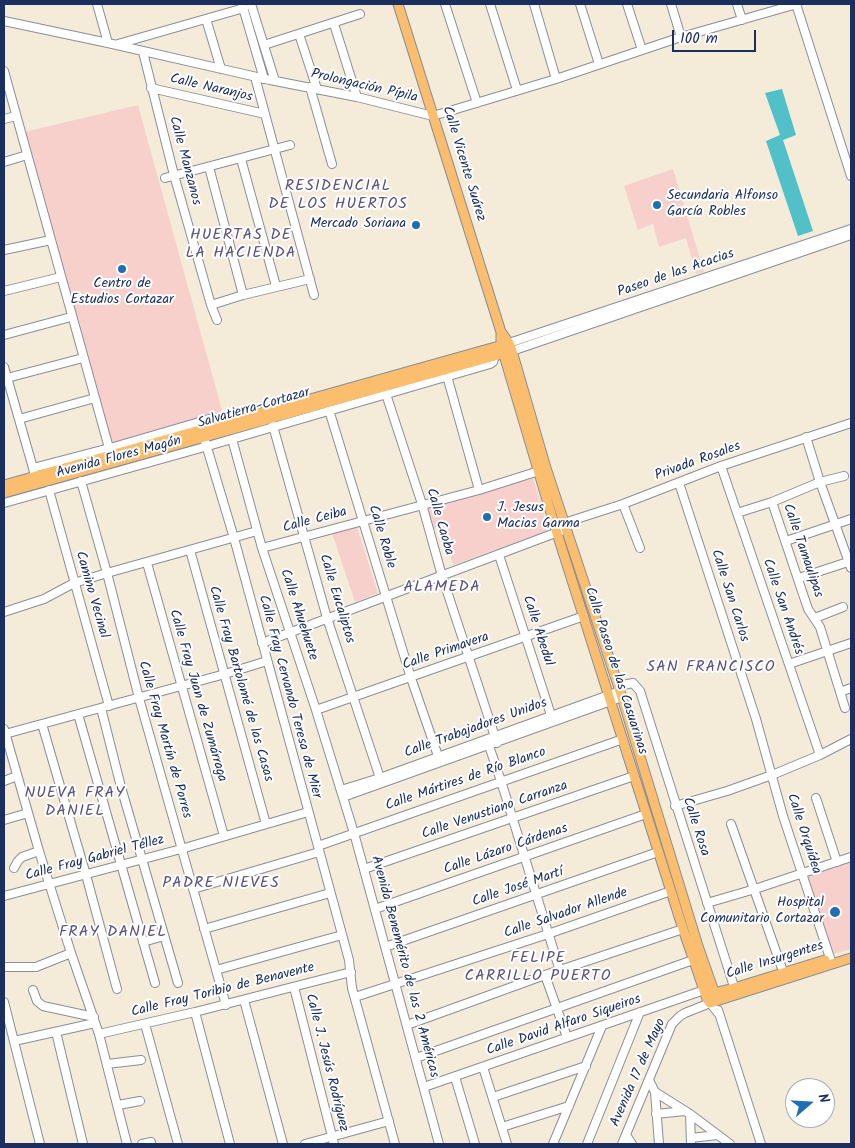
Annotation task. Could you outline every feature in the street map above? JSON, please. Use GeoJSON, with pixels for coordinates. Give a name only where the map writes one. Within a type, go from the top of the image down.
{"type":"FeatureCollection","features":[{"type":"Feature","properties":{"kind":"main road","name":"Calle Vicente Suárez"},"geometry":{"type":"LineString","coordinates":[[398,4],[501,332],[504,350]]}},
{"type":"Feature","properties":{"kind":"main road","name":"Salvatierra-Cortazar"},"geometry":{"type":"LineString","coordinates":[[4,494],[205,438],[504,350]]}},
{"type":"Feature","properties":{"kind":"main road","name":"Calle Paseo de las Casuarinas"},"geometry":{"type":"LineString","coordinates":[[504,350],[542,470],[556,530],[658,852],[693,960],[710,995]]}},
{"type":"Feature","properties":{"kind":"main road","name":"Salvatierra-Cortazar"},"geometry":{"type":"LineString","coordinates":[[4,485],[34,472],[115,449],[205,438]]}},
{"type":"Feature","properties":{"kind":"main road","name":"Calle Paseo de las Casuarinas"},"geometry":{"type":"LineString","coordinates":[[542,470],[565,526],[622,688],[710,995]]}},
{"type":"Feature","properties":{"kind":"main road","name":"Calle Insurgentes"},"geometry":{"type":"LineString","coordinates":[[710,995],[735,991],[831,961],[851,952]]}},
{"type":"Feature","properties":{"kind":"main road","name":"Calle Insurgentes"},"geometry":{"type":"LineString","coordinates":[[831,961],[851,958]]}},
{"type":"Feature","properties":{"kind":"street"},"geometry":{"type":"LineString","coordinates":[[97,4],[108,42]]}},
{"type":"Feature","properties":{"kind":"street"},"geometry":{"type":"LineString","coordinates":[[445,4],[477,103]]}},
{"type":"Feature","properties":{"kind":"street"},"geometry":{"type":"LineString","coordinates":[[490,4],[517,90]]}},
{"type":"Feature","properties":{"kind":"street"},"geometry":{"type":"LineString","coordinates":[[534,4],[556,78]]}},
{"type":"Feature","properties":{"kind":"street"},"geometry":{"type":"LineString","coordinates":[[580,4],[599,64]]}},
{"type":"Feature","properties":{"kind":"street"},"geometry":{"type":"LineString","coordinates":[[627,4],[642,50]]}},
{"type":"Feature","properties":{"kind":"street"},"geometry":{"type":"LineString","coordinates":[[671,4],[682,37]]}},
{"type":"Feature","properties":{"kind":"street"},"geometry":{"type":"LineString","coordinates":[[736,4],[742,20]]}},
{"type":"Feature","properties":{"kind":"street"},"geometry":{"type":"LineString","coordinates":[[796,4],[851,176]]}},
{"type":"Feature","properties":{"kind":"street","name":"Prolongación Pípila"},"geometry":{"type":"LineString","coordinates":[[4,21],[108,42],[143,52],[264,79],[357,97],[433,116],[782,6],[796,4]]}},
{"type":"Feature","properties":{"kind":"street"},"geometry":{"type":"LineString","coordinates":[[117,45],[206,19],[246,5]]}},
{"type":"Feature","properties":{"kind":"street"},"geometry":{"type":"LineString","coordinates":[[246,5],[264,45],[275,81]]}},
{"type":"Feature","properties":{"kind":"street"},"geometry":{"type":"LineString","coordinates":[[246,5],[264,79]]}},
{"type":"Feature","properties":{"kind":"street"},"geometry":{"type":"LineString","coordinates":[[264,45],[334,24],[360,14]]}},
{"type":"Feature","properties":{"kind":"street"},"geometry":{"type":"LineString","coordinates":[[206,19],[221,69]]}},
{"type":"Feature","properties":{"kind":"street"},"geometry":{"type":"LineString","coordinates":[[334,24],[357,97]]}},
{"type":"Feature","properties":{"kind":"street"},"geometry":{"type":"LineString","coordinates":[[298,34],[314,88],[332,164]]}},
{"type":"Feature","properties":{"kind":"street","name":"Calle Manzanos"},"geometry":{"type":"LineString","coordinates":[[143,52],[174,175],[217,320]]}},
{"type":"Feature","properties":{"kind":"street"},"geometry":{"type":"LineString","coordinates":[[4,75],[83,358],[95,398],[115,449],[216,418],[222,420],[223,432]]}},
{"type":"Feature","properties":{"kind":"street"},"geometry":{"type":"LineString","coordinates":[[255,77],[314,295]]}},
{"type":"Feature","properties":{"kind":"street","name":"Calle Naranjos"},"geometry":{"type":"LineString","coordinates":[[151,88],[266,114]]}},
{"type":"Feature","properties":{"kind":"street"},"geometry":{"type":"LineString","coordinates":[[4,119],[16,116]]}},
{"type":"Feature","properties":{"kind":"street"},"geometry":{"type":"LineString","coordinates":[[164,178],[290,145]]}},
{"type":"Feature","properties":{"kind":"street"},"geometry":{"type":"LineString","coordinates":[[4,162],[27,155]]}},
{"type":"Feature","properties":{"kind":"street"},"geometry":{"type":"LineString","coordinates":[[241,158],[276,286]]}},
{"type":"Feature","properties":{"kind":"street"},"geometry":{"type":"LineString","coordinates":[[209,167],[243,295]]}},
{"type":"Feature","properties":{"kind":"street","name":"Paseo de las Acacias"},"geometry":{"type":"LineString","coordinates":[[504,350],[851,229]]}},
{"type":"Feature","properties":{"kind":"street","name":"Paseo de las Acacias"},"geometry":{"type":"LineString","coordinates":[[504,350],[851,235]]}},
{"type":"Feature","properties":{"kind":"street"},"geometry":{"type":"LineString","coordinates":[[4,250],[51,240]]}},
{"type":"Feature","properties":{"kind":"street"},"geometry":{"type":"LineString","coordinates":[[4,291],[61,276]]}},
{"type":"Feature","properties":{"kind":"street"},"geometry":{"type":"LineString","coordinates":[[211,305],[276,286],[310,279]]}},
{"type":"Feature","properties":{"kind":"street"},"geometry":{"type":"LineString","coordinates":[[4,336],[71,317]]}},
{"type":"Feature","properties":{"kind":"street","name":"Avenida Flores Magón"},"geometry":{"type":"LineString","coordinates":[[4,503],[81,481],[223,432],[273,426],[490,364],[504,350]]}},
{"type":"Feature","properties":{"kind":"street"},"geometry":{"type":"LineString","coordinates":[[7,378],[83,358]]}},
{"type":"Feature","properties":{"kind":"street"},"geometry":{"type":"LineString","coordinates":[[4,366],[34,472]]}},
{"type":"Feature","properties":{"kind":"street"},"geometry":{"type":"LineString","coordinates":[[447,376],[479,490]]}},
{"type":"Feature","properties":{"kind":"street","name":"Calle Caoba"},"geometry":{"type":"LineString","coordinates":[[386,394],[469,657],[502,781],[560,970]]}},
{"type":"Feature","properties":{"kind":"street"},"geometry":{"type":"LineString","coordinates":[[19,419],[95,398]]}},
{"type":"Feature","properties":{"kind":"street","name":"Calle Roble"},"geometry":{"type":"LineString","coordinates":[[329,410],[411,678],[438,756]]}},
{"type":"Feature","properties":{"kind":"street","name":"Privada Rosales"},"geometry":{"type":"LineString","coordinates":[[262,643],[499,555],[565,526],[722,466],[851,423]]}},
{"type":"Feature","properties":{"kind":"street","name":"Calle Eucaliptos"},"geometry":{"type":"LineString","coordinates":[[273,426],[328,618],[380,778]]}},
{"type":"Feature","properties":{"kind":"street","name":"Calle Ahuehuete"},"geometry":{"type":"LineString","coordinates":[[223,432],[316,710],[342,794]]}},
{"type":"Feature","properties":{"kind":"street"},"geometry":{"type":"LineString","coordinates":[[799,578],[851,564],[820,482],[806,437]]}},
{"type":"Feature","properties":{"kind":"street","name":"Calle Fray Cervando Teresa de Mier"},"geometry":{"type":"LineString","coordinates":[[205,438],[319,849],[351,972],[351,983],[395,1144]]}},
{"type":"Feature","properties":{"kind":"street","name":"Calle San Andrés"},"geometry":{"type":"LineString","coordinates":[[722,466],[820,755]]}},
{"type":"Feature","properties":{"kind":"street","name":"Calle Ceiba"},"geometry":{"type":"LineString","coordinates":[[262,548],[479,490],[542,470]]}},
{"type":"Feature","properties":{"kind":"street"},"geometry":{"type":"LineString","coordinates":[[737,513],[772,502],[820,482],[844,476]]}},
{"type":"Feature","properties":{"kind":"street","name":"Calle Fray Martín de Porres"},"geometry":{"type":"LineString","coordinates":[[81,481],[139,698],[226,1005]]}},
{"type":"Feature","properties":{"kind":"street","name":"Calle San Carlos"},"geometry":{"type":"LineString","coordinates":[[679,483],[756,719],[772,775]]}},
{"type":"Feature","properties":{"kind":"street","name":"Camino Vecinal"},"geometry":{"type":"LineString","coordinates":[[49,490],[109,706]]}},
{"type":"Feature","properties":{"kind":"street","name":"Calle Tamaulipas"},"geometry":{"type":"LineString","coordinates":[[772,502],[808,608],[815,618],[828,652],[845,708]]}},
{"type":"Feature","properties":{"kind":"street"},"geometry":{"type":"LineString","coordinates":[[623,504],[640,548]]}},
{"type":"Feature","properties":{"kind":"street"},"geometry":{"type":"LineString","coordinates":[[786,541],[851,519]]}},
{"type":"Feature","properties":{"kind":"street"},"geometry":{"type":"LineString","coordinates":[[4,612],[44,600],[74,583],[257,531]]}},
{"type":"Feature","properties":{"kind":"street","name":"Calle Fray Bartolomé de las Casas"},"geometry":{"type":"LineString","coordinates":[[190,550],[266,824]]}},
{"type":"Feature","properties":{"kind":"street","name":"Calle Abedul"},"geometry":{"type":"LineString","coordinates":[[499,555],[551,715]]}},
{"type":"Feature","properties":{"kind":"street","name":"Calle Fray Juan de Zumárraga"},"geometry":{"type":"LineString","coordinates":[[147,563],[224,836]]}},
{"type":"Feature","properties":{"kind":"street"},"geometry":{"type":"LineString","coordinates":[[815,618],[843,607]]}},
{"type":"Feature","properties":{"kind":"street","name":"Calle Primavera"},"geometry":{"type":"LineString","coordinates":[[316,710],[584,616]]}},
{"type":"Feature","properties":{"kind":"street"},"geometry":{"type":"LineString","coordinates":[[789,664],[828,652],[851,642]]}},
{"type":"Feature","properties":{"kind":"street"},"geometry":{"type":"LineString","coordinates":[[127,1144],[95,1020],[71,954],[38,850],[4,732],[42,724],[139,698],[267,661]]}},
{"type":"Feature","properties":{"kind":"street","name":"Calle Rosa"},"geometry":{"type":"LineString","coordinates":[[622,688],[636,685],[640,691],[735,991]]}},
{"type":"Feature","properties":{"kind":"street","name":"Calle Trabajadores Unidos"},"geometry":{"type":"LineString","coordinates":[[342,794],[610,698],[622,688]]}},
{"type":"Feature","properties":{"kind":"street"},"geometry":{"type":"LineString","coordinates":[[840,692],[851,688]]}},
{"type":"Feature","properties":{"kind":"street","name":"Calle Trabajadores Unidos"},"geometry":{"type":"LineString","coordinates":[[342,794],[438,756],[492,741],[551,715],[610,698]]}},
{"type":"Feature","properties":{"kind":"street"},"geometry":{"type":"LineString","coordinates":[[101,708],[178,983]]}},
{"type":"Feature","properties":{"kind":"street"},"geometry":{"type":"LineString","coordinates":[[78,714],[155,983]]}},
{"type":"Feature","properties":{"kind":"street"},"geometry":{"type":"LineString","coordinates":[[42,724],[117,990]]}},
{"type":"Feature","properties":{"kind":"street","name":"Calle Mártires de Río Blanco"},"geometry":{"type":"LineString","coordinates":[[193,889],[319,849],[354,833],[623,739]]}},
{"type":"Feature","properties":{"kind":"street"},"geometry":{"type":"LineString","coordinates":[[675,806],[727,791],[772,775],[820,755],[851,739]]}},
{"type":"Feature","properties":{"kind":"street","name":"Calle Orquídea"},"geometry":{"type":"LineString","coordinates":[[772,775],[783,816],[831,961]]}},
{"type":"Feature","properties":{"kind":"street"},"geometry":{"type":"LineString","coordinates":[[4,781],[17,776]]}},
{"type":"Feature","properties":{"kind":"street","name":"Calle Venustiano Carranza"},"geometry":{"type":"LineString","coordinates":[[364,869],[634,776]]}},
{"type":"Feature","properties":{"kind":"street","name":"Avenida Benemérito de las 2 Américas"},"geometry":{"type":"LineString","coordinates":[[342,794],[439,1144]]}},
{"type":"Feature","properties":{"kind":"street"},"geometry":{"type":"LineString","coordinates":[[816,798],[837,862]]}},
{"type":"Feature","properties":{"kind":"street","name":"Calle Fray Gabriel Téllez"},"geometry":{"type":"LineString","coordinates":[[4,896],[181,849],[308,812]]}},
{"type":"Feature","properties":{"kind":"street"},"geometry":{"type":"LineString","coordinates":[[4,820],[28,813]]}},
{"type":"Feature","properties":{"kind":"street","name":"Calle Lázaro Cárdenas"},"geometry":{"type":"LineString","coordinates":[[375,909],[646,814]]}},
{"type":"Feature","properties":{"kind":"street"},"geometry":{"type":"LineString","coordinates":[[732,824],[784,976]]}},
{"type":"Feature","properties":{"kind":"street"},"geometry":{"type":"LineString","coordinates":[[14,868],[22,857],[38,850]]}},
{"type":"Feature","properties":{"kind":"street","name":"Calle José Martí"},"geometry":{"type":"LineString","coordinates":[[385,947],[537,896],[658,852]]}},
{"type":"Feature","properties":{"kind":"street"},"geometry":{"type":"LineString","coordinates":[[707,903],[851,857]]}},
{"type":"Feature","properties":{"kind":"street","name":"Calle Salvador Allende"},"geometry":{"type":"LineString","coordinates":[[355,996],[548,934],[671,891]]}},
{"type":"Feature","properties":{"kind":"street"},"geometry":{"type":"LineString","coordinates":[[204,929],[330,893]]}},
{"type":"Feature","properties":{"kind":"street"},"geometry":{"type":"LineString","coordinates":[[407,1025],[545,975],[683,930]]}},
{"type":"Feature","properties":{"kind":"street"},"geometry":{"type":"LineString","coordinates":[[216,970],[342,935]]}},
{"type":"Feature","properties":{"kind":"street"},"geometry":{"type":"LineString","coordinates":[[142,942],[164,936]]}},
{"type":"Feature","properties":{"kind":"street"},"geometry":{"type":"LineString","coordinates":[[4,967],[36,967],[71,954]]}},
{"type":"Feature","properties":{"kind":"street"},"geometry":{"type":"LineString","coordinates":[[416,1058],[693,960]]}},
{"type":"Feature","properties":{"kind":"street","name":"Calle Fray Toribio de Benavente"},"geometry":{"type":"LineString","coordinates":[[99,1034],[226,1005],[351,972]]}},
{"type":"Feature","properties":{"kind":"street"},"geometry":{"type":"LineString","coordinates":[[545,975],[567,1037]]}},
{"type":"Feature","properties":{"kind":"street","name":"Calle J. Jesús Rodríguez"},"geometry":{"type":"LineString","coordinates":[[294,988],[333,1141]]}},
{"type":"Feature","properties":{"kind":"street"},"geometry":{"type":"LineString","coordinates":[[33,990],[37,1001],[43,1006],[95,1020]]}},
{"type":"Feature","properties":{"kind":"street"},"geometry":{"type":"LineString","coordinates":[[710,995],[718,1013],[761,1144]]}},
{"type":"Feature","properties":{"kind":"street","name":"Calle David Alfaro Siqueiros"},"geometry":{"type":"LineString","coordinates":[[424,1088],[640,1012],[710,995]]}},
{"type":"Feature","properties":{"kind":"street","name":"Avenida 17 de Mayo"},"geometry":{"type":"LineString","coordinates":[[622,1144],[668,1031],[676,1020],[710,995]]}},
{"type":"Feature","properties":{"kind":"street"},"geometry":{"type":"LineString","coordinates":[[244,1000],[283,1144]]}},
{"type":"Feature","properties":{"kind":"street"},"geometry":{"type":"LineString","coordinates":[[4,1002],[10,1037],[40,1144]]}},
{"type":"Feature","properties":{"kind":"street"},"geometry":{"type":"LineString","coordinates":[[196,1012],[230,1144]]}},
{"type":"Feature","properties":{"kind":"street"},"geometry":{"type":"LineString","coordinates":[[587,1144],[640,1012]]}},
{"type":"Feature","properties":{"kind":"street"},"geometry":{"type":"LineString","coordinates":[[10,1037],[56,1032],[95,1020]]}},
{"type":"Feature","properties":{"kind":"street"},"geometry":{"type":"LineString","coordinates":[[145,1024],[178,1144]]}},
{"type":"Feature","properties":{"kind":"street"},"geometry":{"type":"LineString","coordinates":[[553,1144],[602,1026]]}},
{"type":"Feature","properties":{"kind":"street"},"geometry":{"type":"LineString","coordinates":[[56,1032],[83,1144]]}},
{"type":"Feature","properties":{"kind":"street"},"geometry":{"type":"LineString","coordinates":[[107,1064],[141,1060]]}},
{"type":"Feature","properties":{"kind":"street"},"geometry":{"type":"LineString","coordinates":[[493,1097],[586,1066]]}},
{"type":"Feature","properties":{"kind":"street"},"geometry":{"type":"LineString","coordinates":[[483,1067],[507,1144]]}},
{"type":"Feature","properties":{"kind":"street"},"geometry":{"type":"LineString","coordinates":[[455,1077],[475,1144]]}},
{"type":"Feature","properties":{"kind":"street"},"geometry":{"type":"LineString","coordinates":[[649,1080],[655,1092],[659,1144]]}},
{"type":"Feature","properties":{"kind":"street"},"geometry":{"type":"LineString","coordinates":[[655,1092],[730,1144]]}},
{"type":"Feature","properties":{"kind":"street"},"geometry":{"type":"LineString","coordinates":[[118,1105],[140,1102]]}},
{"type":"Feature","properties":{"kind":"street"},"geometry":{"type":"LineString","coordinates":[[502,1127],[569,1106]]}},
{"type":"Feature","properties":{"kind":"street"},"geometry":{"type":"LineString","coordinates":[[656,1114],[687,1113]]}},
{"type":"Feature","properties":{"kind":"street"},"geometry":{"type":"LineString","coordinates":[[687,1113],[691,1141],[717,1135]]}},
{"type":"Feature","properties":{"kind":"street"},"geometry":{"type":"LineString","coordinates":[[305,1144],[333,1141],[389,1121]]}},
{"type":"Feature","properties":{"kind":"street"},"geometry":{"type":"LineString","coordinates":[[626,1135],[632,1144]]}},
{"type":"Feature","properties":{"kind":"street"},"geometry":{"type":"LineString","coordinates":[[142,1144],[151,1142]]}},
{"type":"Feature","properties":{"kind":"shaded area","name":"Centro de Estudios Cortazar"},"geometry":{"type":"Polygon","coordinates":[[[138,105],[223,414],[111,444],[24,132],[138,105]]]}},
{"type":"Feature","properties":{"kind":"shaded area","name":"Secundaria Alfonso García Robles"},"geometry":{"type":"Polygon","coordinates":[[[673,169],[704,272],[696,274],[686,238],[659,247],[653,224],[638,230],[624,186],[673,169]]]}},
{"type":"Feature","properties":{"kind":"shaded area","name":"J. Jesus Macias Garma"},"geometry":{"type":"Polygon","coordinates":[[[533,478],[549,531],[453,565],[442,527],[433,529],[426,508],[533,478]]]}},
{"type":"Feature","properties":{"kind":"shaded area"},"geometry":{"type":"Polygon","coordinates":[[[357,527],[378,593],[355,602],[332,533],[357,527]]]}},
{"type":"Feature","properties":{"kind":"shaded area","name":"Hospital Comunitario Cortazar"},"geometry":{"type":"Polygon","coordinates":[[[851,860],[851,949],[833,954],[806,875],[851,860]]]}},
{"type":"Feature","properties":{"kind":"water"},"geometry":{"type":"Polygon","coordinates":[[[782,89],[796,135],[783,140],[813,231],[798,236],[766,141],[780,135],[765,93],[782,89]]]}},
{"type":"Feature","properties":{"kind":"place","name":"Secundaria Alfonso García Robles"},"geometry":{"type":"Point","coordinates":[657,205]}},
{"type":"Feature","properties":{"kind":"place","name":"Mercado Soriana"},"geometry":{"type":"Point","coordinates":[416,225]}},
{"type":"Feature","properties":{"kind":"place","name":"Centro de Estudios Cortazar"},"geometry":{"type":"Point","coordinates":[122,269]}},
{"type":"Feature","properties":{"kind":"place","name":"J. Jesus Macias Garma"},"geometry":{"type":"Point","coordinates":[487,517]}},
{"type":"Feature","properties":{"kind":"place","name":"Hospital Comunitario Cortazar"},"geometry":{"type":"Point","coordinates":[835,912]}},
{"type":"Feature","properties":{"kind":"district","name":"RESIDENCIAL DE LOS HUERTOS"},"geometry":{"type":"Point","coordinates":[338,196]}},
{"type":"Feature","properties":{"kind":"district","name":"HUERTAS DE LA HACIENDA"},"geometry":{"type":"Point","coordinates":[241,245]}},
{"type":"Feature","properties":{"kind":"district","name":"ALAMEDA"},"geometry":{"type":"Point","coordinates":[442,588]}},
{"type":"Feature","properties":{"kind":"district","name":"SAN FRANCISCO"},"geometry":{"type":"Point","coordinates":[711,668]}},
{"type":"Feature","properties":{"kind":"district","name":"NUEVA FRAY DANIEL"},"geometry":{"type":"Point","coordinates":[75,803]}},
{"type":"Feature","properties":{"kind":"district","name":"PADRE NIEVES"},"geometry":{"type":"Point","coordinates":[221,884]}},
{"type":"Feature","properties":{"kind":"district","name":"FRAY DANIEL"},"geometry":{"type":"Point","coordinates":[113,933]}},
{"type":"Feature","properties":{"kind":"district","name":"FELIPE CARRILLO PUERTO"},"geometry":{"type":"Point","coordinates":[538,968]}}]}
